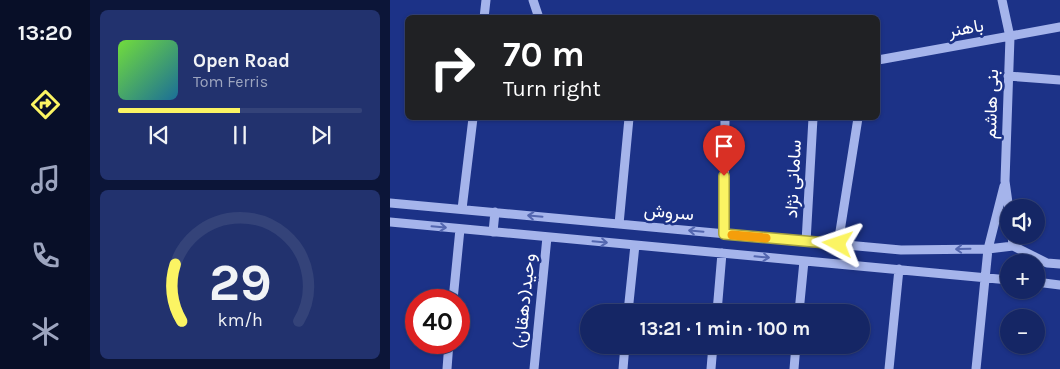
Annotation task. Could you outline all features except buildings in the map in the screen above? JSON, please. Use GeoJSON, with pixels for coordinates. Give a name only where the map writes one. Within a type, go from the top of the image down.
{"type":"FeatureCollection","features":[{"type":"Feature","properties":{"kind":"street"},"geometry":{"type":"LineString","coordinates":[[484,15],[486,0]]}},
{"type":"Feature","properties":{"kind":"street"},"geometry":{"type":"LineString","coordinates":[[533,0],[538,15]]}},
{"type":"Feature","properties":{"kind":"street","name":"بنی هاشم"},"geometry":{"type":"LineString","coordinates":[[1002,0],[1010,37],[1005,181],[1007,199]]}},
{"type":"Feature","properties":{"kind":"street","name":"باهنر"},"geometry":{"type":"LineString","coordinates":[[880,60],[1060,27]]}},
{"type":"Feature","properties":{"kind":"street"},"geometry":{"type":"LineString","coordinates":[[1008,76],[1060,80]]}},
{"type":"Feature","properties":{"kind":"street"},"geometry":{"type":"LineString","coordinates":[[462,209],[473,120]]}},
{"type":"Feature","properties":{"kind":"street"},"geometry":{"type":"LineString","coordinates":[[619,224],[629,120]]}},
{"type":"Feature","properties":{"kind":"street"},"geometry":{"type":"LineString","coordinates":[[724,234],[725,120]]}},
{"type":"Feature","properties":{"kind":"street","name":"سامانی نژاد"},"geometry":{"type":"LineString","coordinates":[[806,242],[813,120]]}},
{"type":"Feature","properties":{"kind":"street"},"geometry":{"type":"LineString","coordinates":[[838,244],[858,120]]}},
{"type":"Feature","properties":{"kind":"street"},"geometry":{"type":"LineString","coordinates":[[976,369],[988,249],[1005,181]]}},
{"type":"Feature","properties":{"kind":"street","name":"سروش"},"geometry":{"type":"LineString","coordinates":[[390,203],[900,250],[988,249],[1013,246]]}},
{"type":"Feature","properties":{"kind":"street"},"geometry":{"type":"LineString","coordinates":[[493,232],[495,212]]}},
{"type":"Feature","properties":{"kind":"street","name":"سروش"},"geometry":{"type":"LineString","coordinates":[[390,222],[1000,279]]}},
{"type":"Feature","properties":{"kind":"street"},"geometry":{"type":"LineString","coordinates":[[454,289],[460,228]]}},
{"type":"Feature","properties":{"kind":"street","name":"وحید(دهقان)"},"geometry":{"type":"LineString","coordinates":[[534,369],[547,237]]}},
{"type":"Feature","properties":{"kind":"street"},"geometry":{"type":"LineString","coordinates":[[629,304],[635,245]]}},
{"type":"Feature","properties":{"kind":"street"},"geometry":{"type":"LineString","coordinates":[[1013,246],[1047,263],[1060,264]]}},
{"type":"Feature","properties":{"kind":"street"},"geometry":{"type":"LineString","coordinates":[[718,304],[722,253]]}},
{"type":"Feature","properties":{"kind":"street"},"geometry":{"type":"LineString","coordinates":[[800,304],[804,261]]}},
{"type":"Feature","properties":{"kind":"street"},"geometry":{"type":"LineString","coordinates":[[889,369],[899,270]]}},
{"type":"Feature","properties":{"kind":"street"},"geometry":{"type":"LineString","coordinates":[[1045,283],[1060,285]]}},
{"type":"Feature","properties":{"kind":"street"},"geometry":{"type":"LineString","coordinates":[[447,369],[448,354]]}},
{"type":"Feature","properties":{"kind":"street"},"geometry":{"type":"LineString","coordinates":[[623,369],[624,354]]}},
{"type":"Feature","properties":{"kind":"street"},"geometry":{"type":"LineString","coordinates":[[711,369],[713,354]]}},
{"type":"Feature","properties":{"kind":"street"},"geometry":{"type":"LineString","coordinates":[[794,369],[795,354]]}},
{"type":"Feature","properties":{"kind":"slow traffic"},"geometry":{"type":"LineString","coordinates":[[732,235],[766,238]]}},
{"type":"Feature","properties":{"kind":"route"},"geometry":{"type":"LineString","coordinates":[[724,176],[724,234],[838,244]]}}]}
